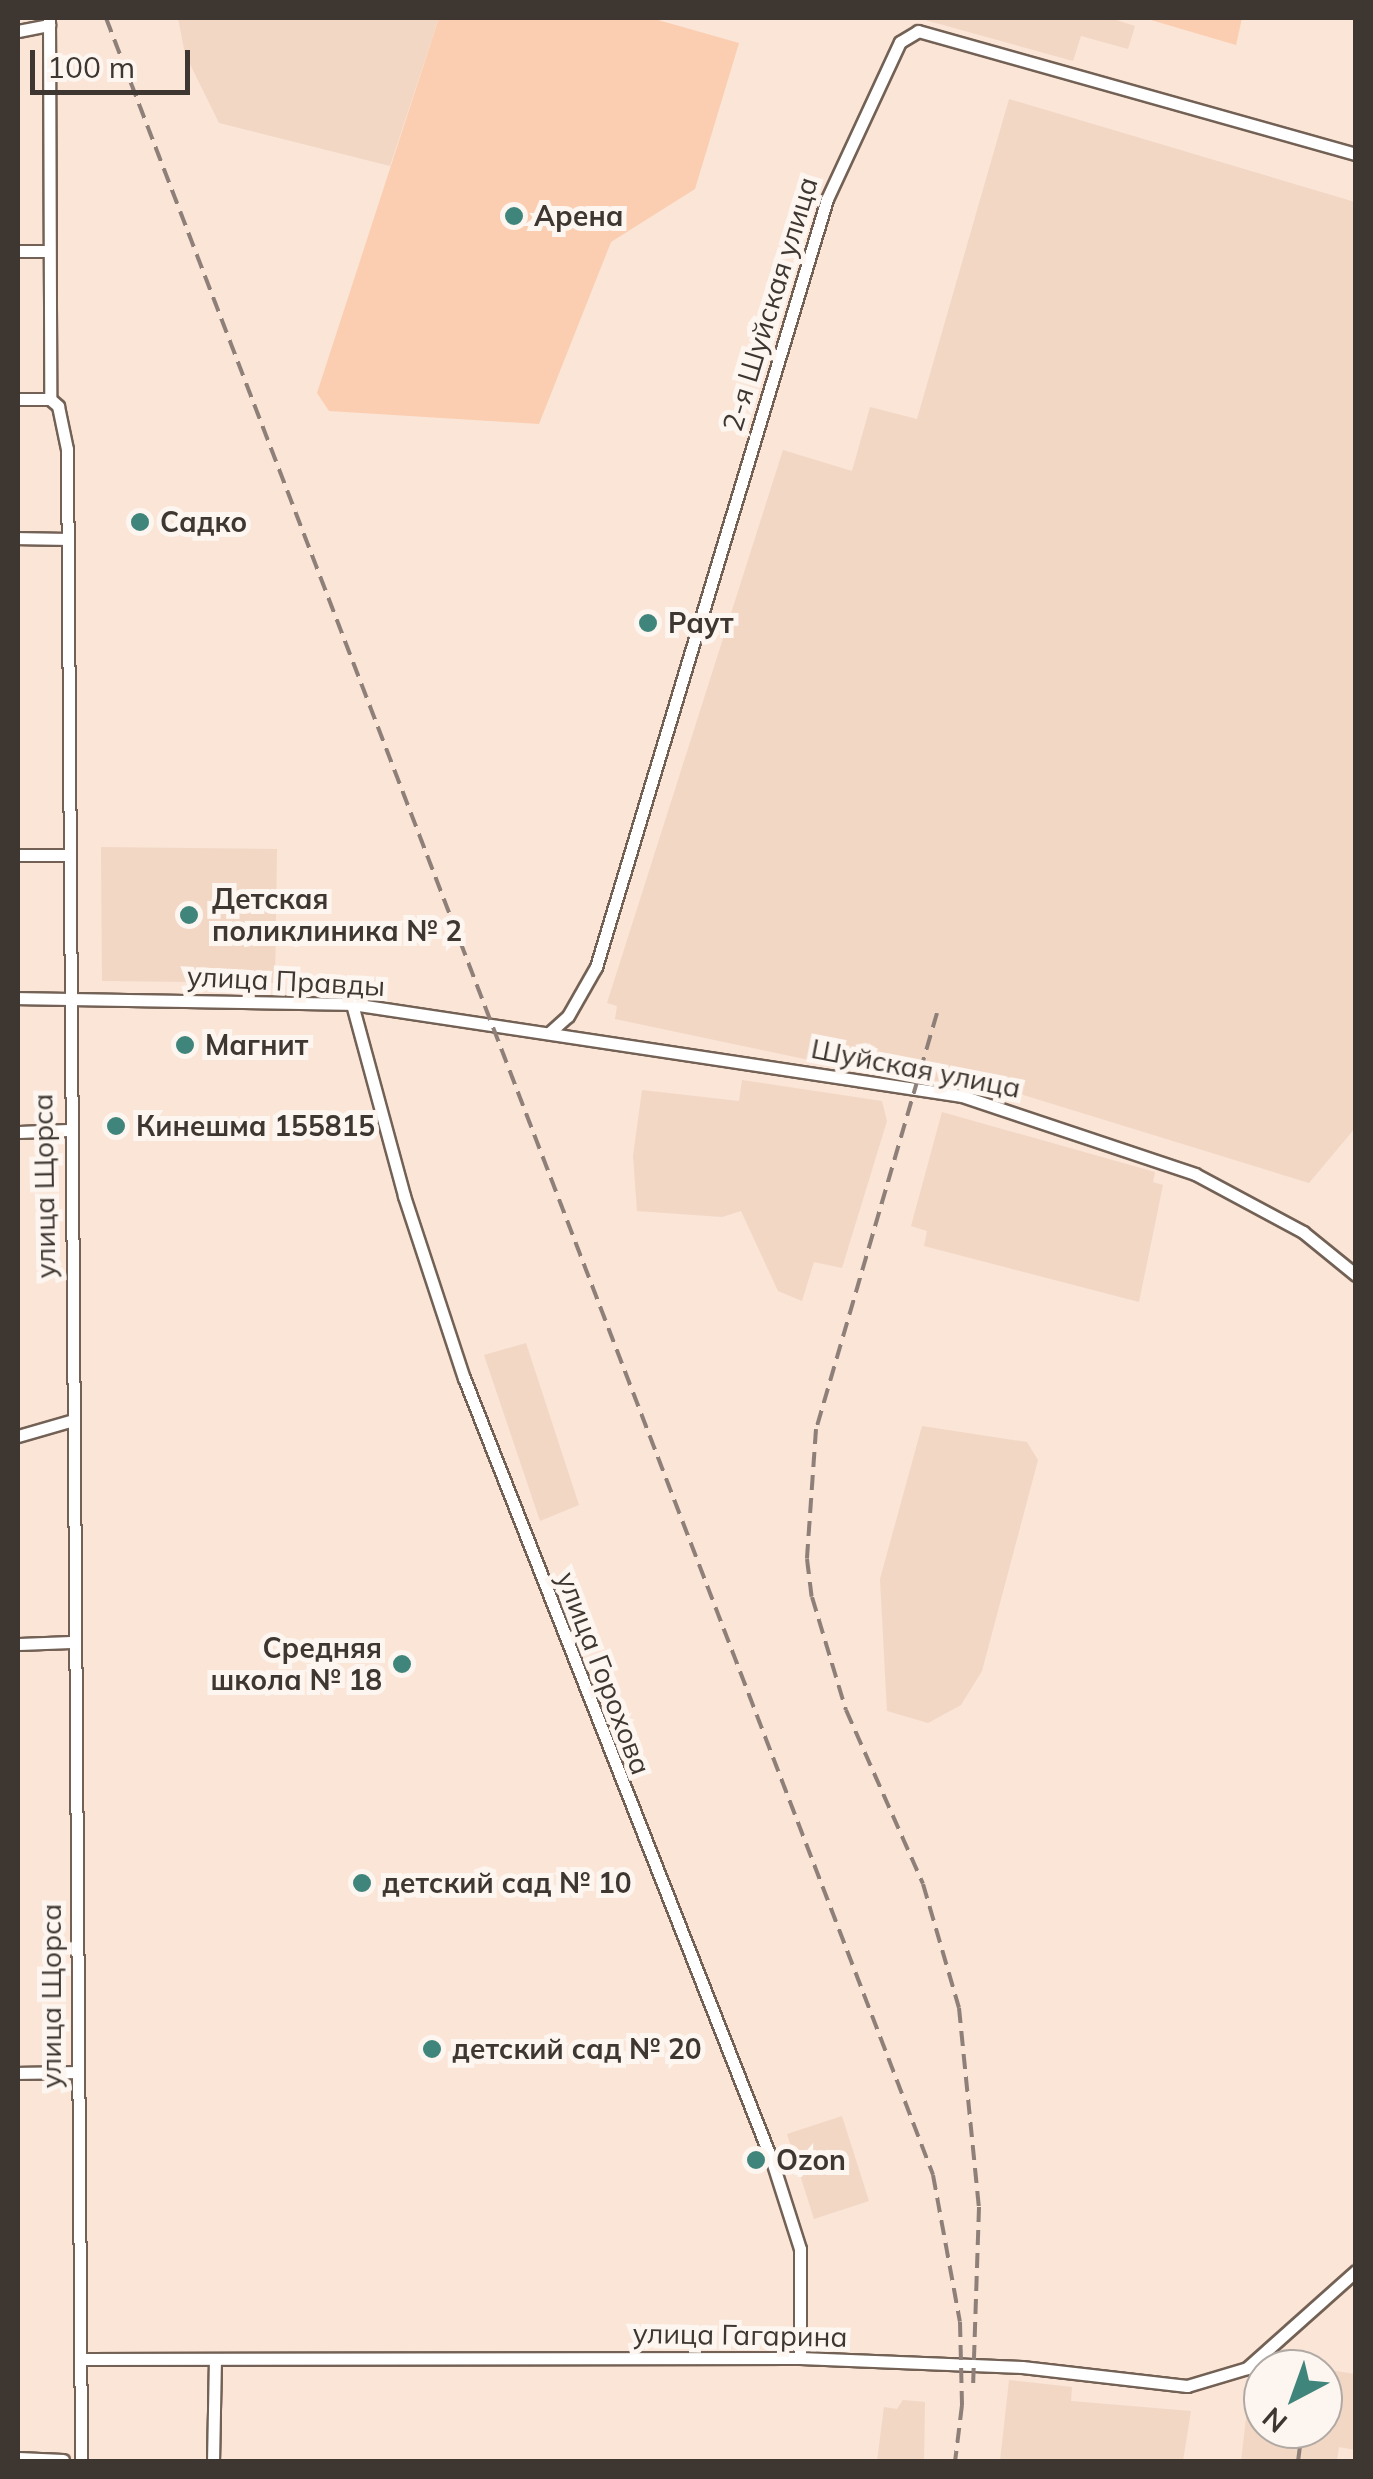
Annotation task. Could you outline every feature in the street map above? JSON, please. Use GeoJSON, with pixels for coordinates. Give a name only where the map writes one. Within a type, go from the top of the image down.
{"type":"FeatureCollection","features":[{"type":"Feature","properties":{"kind":"street"},"geometry":{"type":"LineString","coordinates":[[18,31],[49,21]]}},
{"type":"Feature","properties":{"kind":"street","name":"улица Щорса"},"geometry":{"type":"LineString","coordinates":[[49,21],[50,399],[66,430],[70,1421],[82,2462]]}},
{"type":"Feature","properties":{"kind":"street","name":"2-я Шуйская улица"},"geometry":{"type":"LineString","coordinates":[[550,1033],[568,1016],[596,967],[822,216],[858,122],[900,42],[918,31],[1356,154]]}},
{"type":"Feature","properties":{"kind":"street"},"geometry":{"type":"LineString","coordinates":[[18,251],[48,251]]}},
{"type":"Feature","properties":{"kind":"street"},"geometry":{"type":"LineString","coordinates":[[18,399],[50,399]]}},
{"type":"Feature","properties":{"kind":"street"},"geometry":{"type":"LineString","coordinates":[[18,538],[64,539]]}},
{"type":"Feature","properties":{"kind":"street"},"geometry":{"type":"LineString","coordinates":[[18,854],[66,855]]}},
{"type":"Feature","properties":{"kind":"street","name":"улица Правды"},"geometry":{"type":"LineString","coordinates":[[18,998],[352,1004],[550,1033]]}},
{"type":"Feature","properties":{"kind":"street","name":"улица Горохова"},"geometry":{"type":"LineString","coordinates":[[352,1004],[404,1196],[464,1378],[772,2161],[800,2249],[800,2358]]}},
{"type":"Feature","properties":{"kind":"street","name":"Шуйская улица"},"geometry":{"type":"LineString","coordinates":[[550,1033],[962,1096],[1033,1115],[1222,1186],[1303,1232],[1356,1275]]}},
{"type":"Feature","properties":{"kind":"street"},"geometry":{"type":"LineString","coordinates":[[18,1132],[68,1130]]}},
{"type":"Feature","properties":{"kind":"street"},"geometry":{"type":"LineString","coordinates":[[18,1436],[70,1421]]}},
{"type":"Feature","properties":{"kind":"street"},"geometry":{"type":"LineString","coordinates":[[18,1644],[72,1642]]}},
{"type":"Feature","properties":{"kind":"street"},"geometry":{"type":"LineString","coordinates":[[18,2074],[76,2072]]}},
{"type":"Feature","properties":{"kind":"street","name":"улица Гагарина"},"geometry":{"type":"LineString","coordinates":[[82,2359],[800,2358],[1022,2367],[1164,2386],[1211,2383],[1248,2368],[1356,2271]]}},
{"type":"Feature","properties":{"kind":"street"},"geometry":{"type":"LineString","coordinates":[[213,2462],[216,2359]]}},
{"type":"Feature","properties":{"kind":"street"},"geometry":{"type":"LineString","coordinates":[[18,2458],[62,2460]]}},
{"type":"Feature","properties":{"kind":"shaded area"},"geometry":{"type":"Polygon","coordinates":[[[178,18],[439,18],[390,166],[219,123],[185,54],[178,18]]]}},
{"type":"Feature","properties":{"kind":"shaded area","name":"Арена"},"geometry":{"type":"Polygon","coordinates":[[[439,18],[651,18],[739,43],[695,189],[611,242],[539,424],[329,411],[317,393],[439,18]]]}},
{"type":"Feature","properties":{"kind":"shaded area"},"geometry":{"type":"Polygon","coordinates":[[[918,18],[1110,18],[1135,26],[1128,49],[1081,36],[1073,61],[918,18]]]}},
{"type":"Feature","properties":{"kind":"shaded area"},"geometry":{"type":"Polygon","coordinates":[[[1144,18],[1242,18],[1236,45],[1144,18]]]}},
{"type":"Feature","properties":{"kind":"shaded area"},"geometry":{"type":"Polygon","coordinates":[[[1009,99],[1355,202],[1356,1127],[1309,1183],[965,1077],[962,1086],[809,1060],[615,1019],[617,1006],[607,1003],[783,450],[852,471],[870,407],[917,419],[1009,99]]]}},
{"type":"Feature","properties":{"kind":"shaded area","name":"Детская поликлиника № 2"},"geometry":{"type":"Polygon","coordinates":[[[101,847],[277,849],[275,983],[102,981],[101,847]]]}},
{"type":"Feature","properties":{"kind":"shaded area"},"geometry":{"type":"Polygon","coordinates":[[[742,1080],[882,1101],[887,1121],[842,1268],[814,1262],[802,1301],[778,1291],[741,1211],[722,1217],[637,1211],[633,1156],[642,1090],[739,1101],[742,1080]]]}},
{"type":"Feature","properties":{"kind":"shaded area"},"geometry":{"type":"Polygon","coordinates":[[[942,1112],[1155,1172],[1153,1182],[1163,1185],[1139,1302],[924,1246],[927,1231],[911,1226],[942,1112]]]}},
{"type":"Feature","properties":{"kind":"shaded area"},"geometry":{"type":"Polygon","coordinates":[[[526,1343],[579,1505],[540,1521],[484,1355],[526,1343]]]}},
{"type":"Feature","properties":{"kind":"shaded area"},"geometry":{"type":"Polygon","coordinates":[[[922,1426],[1027,1442],[1038,1460],[982,1671],[961,1705],[928,1723],[887,1711],[880,1579],[922,1426]]]}},
{"type":"Feature","properties":{"kind":"shaded area"},"geometry":{"type":"Polygon","coordinates":[[[842,2116],[869,2201],[814,2219],[787,2134],[842,2116]]]}},
{"type":"Feature","properties":{"kind":"shaded area"},"geometry":{"type":"Polygon","coordinates":[[[1343,2372],[1355,2374],[1355,2450],[1343,2448],[1343,2372]]]}},
{"type":"Feature","properties":{"kind":"shaded area"},"geometry":{"type":"Polygon","coordinates":[[[1009,2380],[1072,2387],[1071,2401],[1191,2411],[1183,2461],[1000,2461],[1009,2380]]]}},
{"type":"Feature","properties":{"kind":"shaded area"},"geometry":{"type":"Polygon","coordinates":[[[903,2400],[925,2402],[924,2461],[877,2461],[884,2407],[897,2409],[903,2400]]]}},
{"type":"Feature","properties":{"kind":"shaded area"},"geometry":{"type":"Polygon","coordinates":[[[1243,2444],[1243,2449],[1339,2449],[1337,2461],[1241,2461],[1243,2444]]]}},
{"type":"Feature","properties":{"kind":"railway"},"geometry":{"type":"LineString","coordinates":[[106,18],[933,2175],[960,2322],[962,2405],[955,2462]]}},
{"type":"Feature","properties":{"kind":"railway"},"geometry":{"type":"LineString","coordinates":[[937,1013],[816,1429],[807,1559],[812,1597],[846,1710],[923,1884],[959,2008],[979,2207],[973,2386]]}},
{"type":"Feature","properties":{"kind":"railway"},"geometry":{"type":"LineString","coordinates":[[1298,2462],[1300,2449]]}},
{"type":"Feature","properties":{"kind":"place","name":"Арена"},"geometry":{"type":"Point","coordinates":[514,216]}},
{"type":"Feature","properties":{"kind":"place","name":"Садко"},"geometry":{"type":"Point","coordinates":[140,522]}},
{"type":"Feature","properties":{"kind":"place","name":"Раут"},"geometry":{"type":"Point","coordinates":[648,623]}},
{"type":"Feature","properties":{"kind":"place","name":"Детская поликлиника № 2"},"geometry":{"type":"Point","coordinates":[189,915]}},
{"type":"Feature","properties":{"kind":"place","name":"Магнит"},"geometry":{"type":"Point","coordinates":[185,1045]}},
{"type":"Feature","properties":{"kind":"place","name":"Кинешма 155815"},"geometry":{"type":"Point","coordinates":[116,1126]}},
{"type":"Feature","properties":{"kind":"place","name":"Средняя школа № 18"},"geometry":{"type":"Point","coordinates":[402,1664]}},
{"type":"Feature","properties":{"kind":"place","name":"детский сад № 10"},"geometry":{"type":"Point","coordinates":[362,1883]}},
{"type":"Feature","properties":{"kind":"place","name":"детский сад № 20"},"geometry":{"type":"Point","coordinates":[432,2049]}},
{"type":"Feature","properties":{"kind":"place","name":"Ozon"},"geometry":{"type":"Point","coordinates":[756,2160]}}]}
